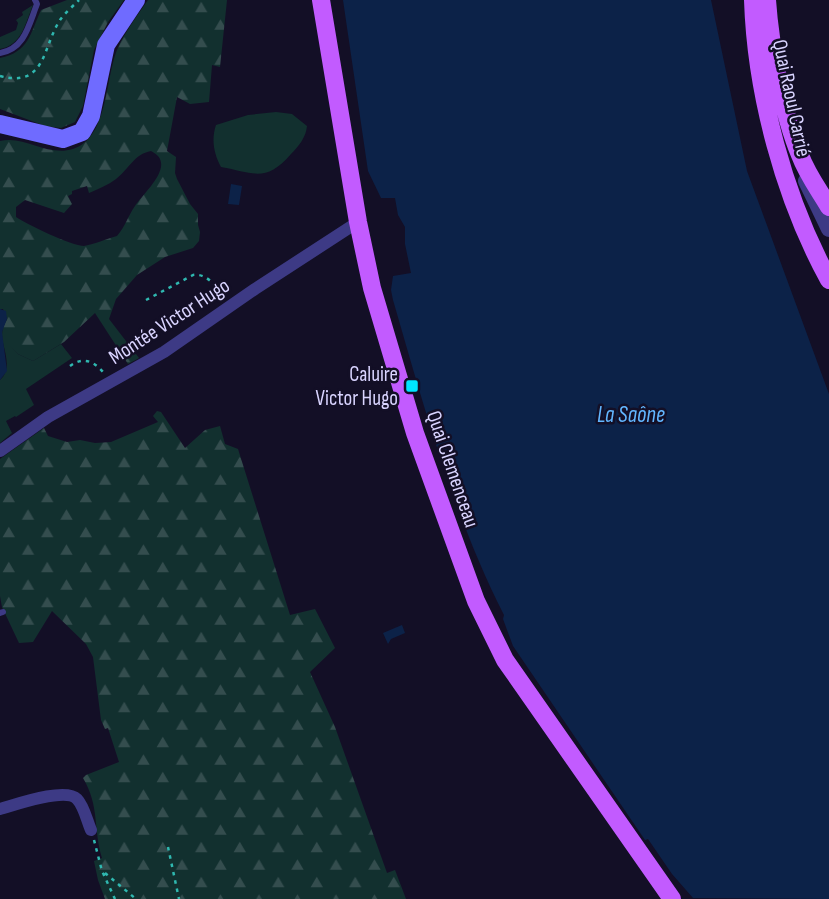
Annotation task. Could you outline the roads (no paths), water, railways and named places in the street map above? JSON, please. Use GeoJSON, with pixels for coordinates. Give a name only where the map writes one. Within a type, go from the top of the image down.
{"type":"FeatureCollection","features":[{"type":"Feature","properties":{"kind":"main road"},"geometry":{"type":"LineString","coordinates":[[0,124],[63,139],[82,132],[92,116],[106,45],[136,0]]}},
{"type":"Feature","properties":{"kind":"main road","name":"Quai Clemenceau"},"geometry":{"type":"LineString","coordinates":[[321,0],[358,222],[372,288],[415,433],[485,621],[524,690],[672,899]]}},
{"type":"Feature","properties":{"kind":"main road","name":"Quai Raoul Carrié"},"geometry":{"type":"LineString","coordinates":[[753,0],[758,57],[767,111],[785,174],[829,280]]}},
{"type":"Feature","properties":{"kind":"main road","name":"Quai Raoul Carrié"},"geometry":{"type":"LineString","coordinates":[[766,0],[781,86],[799,153],[827,203]]}},
{"type":"Feature","properties":{"kind":"street"},"geometry":{"type":"LineString","coordinates":[[799,153],[812,196],[829,229]]}},
{"type":"Feature","properties":{"kind":"street","name":"Montée Victor Hugo"},"geometry":{"type":"LineString","coordinates":[[0,450],[40,422],[164,352],[358,222]]}},
{"type":"Feature","properties":{"kind":"street"},"geometry":{"type":"LineString","coordinates":[[804,224],[829,261]]}},
{"type":"Feature","properties":{"kind":"street"},"geometry":{"type":"LineString","coordinates":[[0,809],[38,797],[69,796],[79,802],[91,830]]}},
{"type":"Feature","properties":{"kind":"lane"},"geometry":{"type":"LineString","coordinates":[[0,53],[20,44],[36,2]]}},
{"type":"Feature","properties":{"kind":"water","name":"La Saône"},"geometry":{"type":"Polygon","coordinates":[[[343,0],[711,0],[747,171],[829,394],[829,899],[693,898],[672,874],[648,839],[645,840],[513,646],[504,615],[455,500],[393,300],[393,276],[411,273],[405,244],[405,227],[398,215],[395,198],[381,198],[368,171],[343,0]]]}},
{"type":"Feature","properties":{"kind":"water"},"geometry":{"type":"Polygon","coordinates":[[[231,184],[242,186],[239,205],[228,204],[231,184]]]}},
{"type":"Feature","properties":{"kind":"water"},"geometry":{"type":"Polygon","coordinates":[[[0,309],[6,311],[7,319],[2,332],[7,371],[0,380],[0,309]]]}},
{"type":"Feature","properties":{"kind":"water"},"geometry":{"type":"Polygon","coordinates":[[[402,625],[405,633],[391,639],[388,644],[383,633],[402,625]]]}},
{"type":"Feature","properties":{"kind":"place","name":"Caluire Victor Hugo"},"geometry":{"type":"Point","coordinates":[412,386]}}]}
